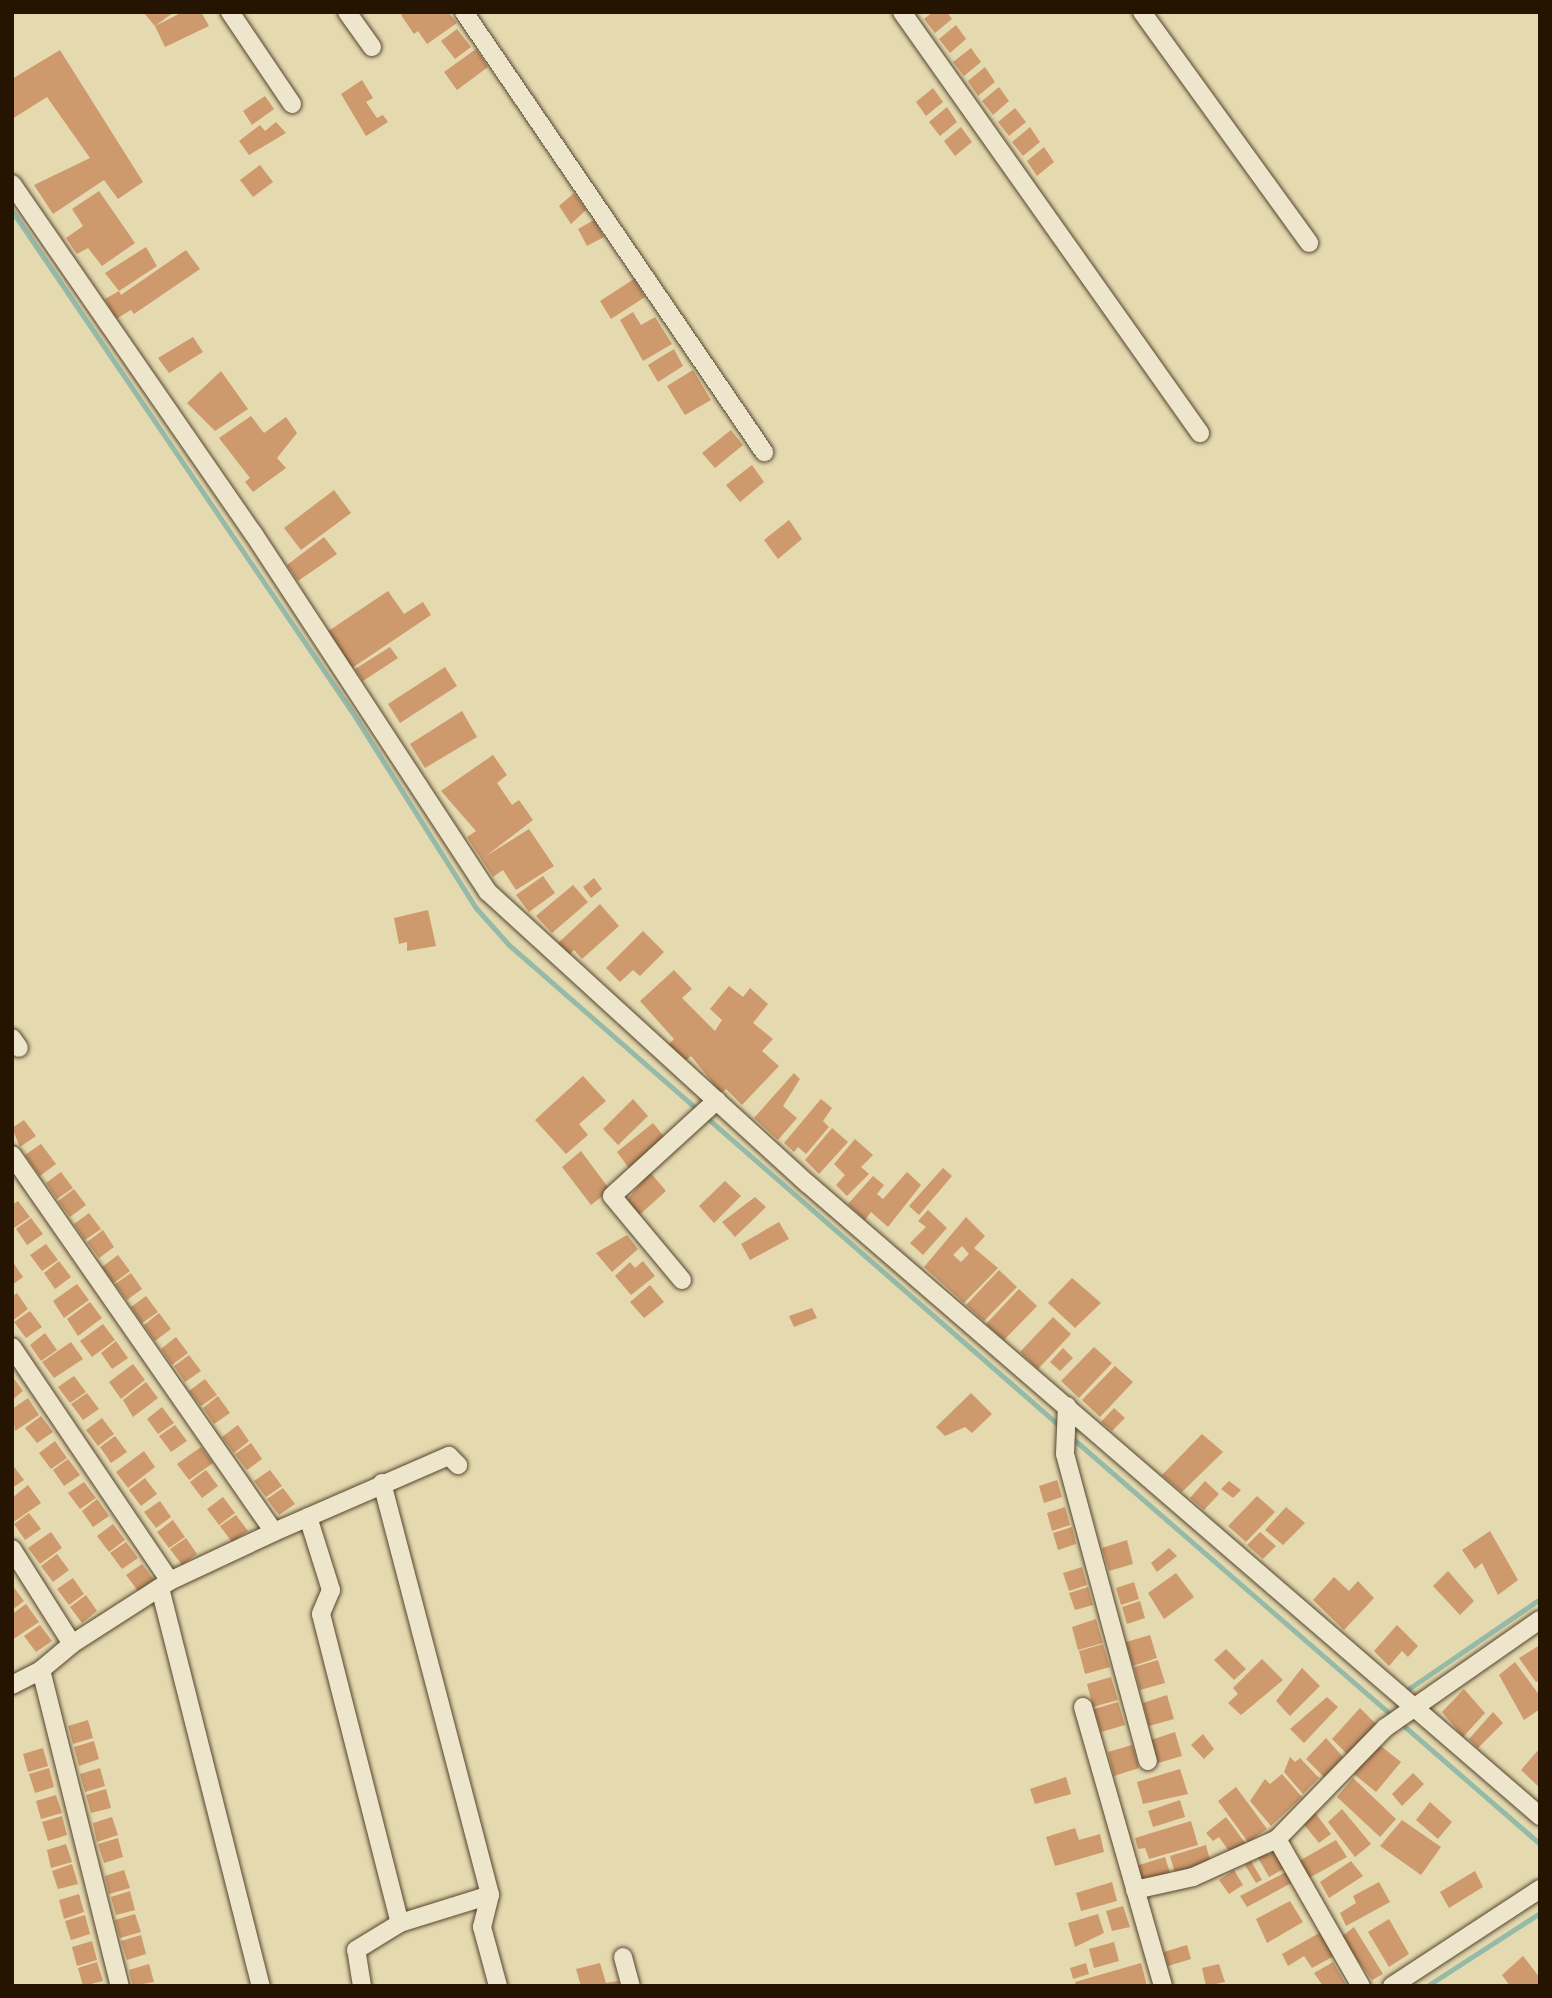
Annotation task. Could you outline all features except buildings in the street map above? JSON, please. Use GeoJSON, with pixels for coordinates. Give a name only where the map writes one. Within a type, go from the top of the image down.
{"type":"FeatureCollection","features":[{"type":"Feature","properties":{"kind":"street"},"geometry":{"type":"LineString","coordinates":[[230,12],[292,104]]}},
{"type":"Feature","properties":{"kind":"street"},"geometry":{"type":"LineString","coordinates":[[347,12],[372,47]]}},
{"type":"Feature","properties":{"kind":"street"},"geometry":{"type":"LineString","coordinates":[[464,12],[764,452]]}},
{"type":"Feature","properties":{"kind":"street"},"geometry":{"type":"LineString","coordinates":[[902,12],[1200,433]]}},
{"type":"Feature","properties":{"kind":"street"},"geometry":{"type":"LineString","coordinates":[[1142,12],[1309,243]]}},
{"type":"Feature","properties":{"kind":"street"},"geometry":{"type":"LineString","coordinates":[[12,184],[253,533],[488,892],[707,1110],[1067,1407],[1409,1707],[1540,1816]]}},
{"type":"Feature","properties":{"kind":"street"},"geometry":{"type":"LineString","coordinates":[[682,1280],[611,1199],[707,1110]]}},
{"type":"Feature","properties":{"kind":"street"},"geometry":{"type":"LineString","coordinates":[[12,1155],[274,1531]]}},
{"type":"Feature","properties":{"kind":"street"},"geometry":{"type":"LineString","coordinates":[[12,1347],[165,1584],[261,1986]]}},
{"type":"Feature","properties":{"kind":"street"},"geometry":{"type":"LineString","coordinates":[[1067,1407],[1065,1454],[1148,1761]]}},
{"type":"Feature","properties":{"kind":"street"},"geometry":{"type":"LineString","coordinates":[[12,1685],[41,1670],[72,1644],[165,1584],[382,1483],[449,1456],[458,1465]]}},
{"type":"Feature","properties":{"kind":"street"},"geometry":{"type":"LineString","coordinates":[[382,1483],[490,1895],[482,1927],[498,1986]]}},
{"type":"Feature","properties":{"kind":"street"},"geometry":{"type":"LineString","coordinates":[[308,1517],[331,1590],[321,1614],[400,1923]]}},
{"type":"Feature","properties":{"kind":"street"},"geometry":{"type":"LineString","coordinates":[[12,1549],[72,1644]]}},
{"type":"Feature","properties":{"kind":"street"},"geometry":{"type":"LineString","coordinates":[[1135,1890],[1193,1877],[1277,1839],[1385,1728],[1409,1707],[1540,1620]]}},
{"type":"Feature","properties":{"kind":"street"},"geometry":{"type":"LineString","coordinates":[[41,1670],[120,1986]]}},
{"type":"Feature","properties":{"kind":"street"},"geometry":{"type":"LineString","coordinates":[[1083,1707],[1163,1986]]}},
{"type":"Feature","properties":{"kind":"street"},"geometry":{"type":"LineString","coordinates":[[1277,1839],[1361,1986]]}},
{"type":"Feature","properties":{"kind":"street"},"geometry":{"type":"LineString","coordinates":[[1392,1986],[1540,1889]]}},
{"type":"Feature","properties":{"kind":"street"},"geometry":{"type":"LineString","coordinates":[[362,1986],[356,1950],[400,1923],[490,1895]]}},
{"type":"Feature","properties":{"kind":"street"},"geometry":{"type":"LineString","coordinates":[[623,1957],[631,1986]]}},
{"type":"Feature","properties":{"kind":"waterway"},"geometry":{"type":"LineString","coordinates":[[12,211],[352,712],[476,908],[509,945],[1062,1428]]}},
{"type":"Feature","properties":{"kind":"waterway"},"geometry":{"type":"LineString","coordinates":[[1071,1437],[1540,1844]]}},
{"type":"Feature","properties":{"kind":"waterway"},"geometry":{"type":"LineString","coordinates":[[1404,1692],[1540,1599]]}},
{"type":"Feature","properties":{"kind":"waterway"},"geometry":{"type":"LineString","coordinates":[[1427,1986],[1540,1913]]}}]}
